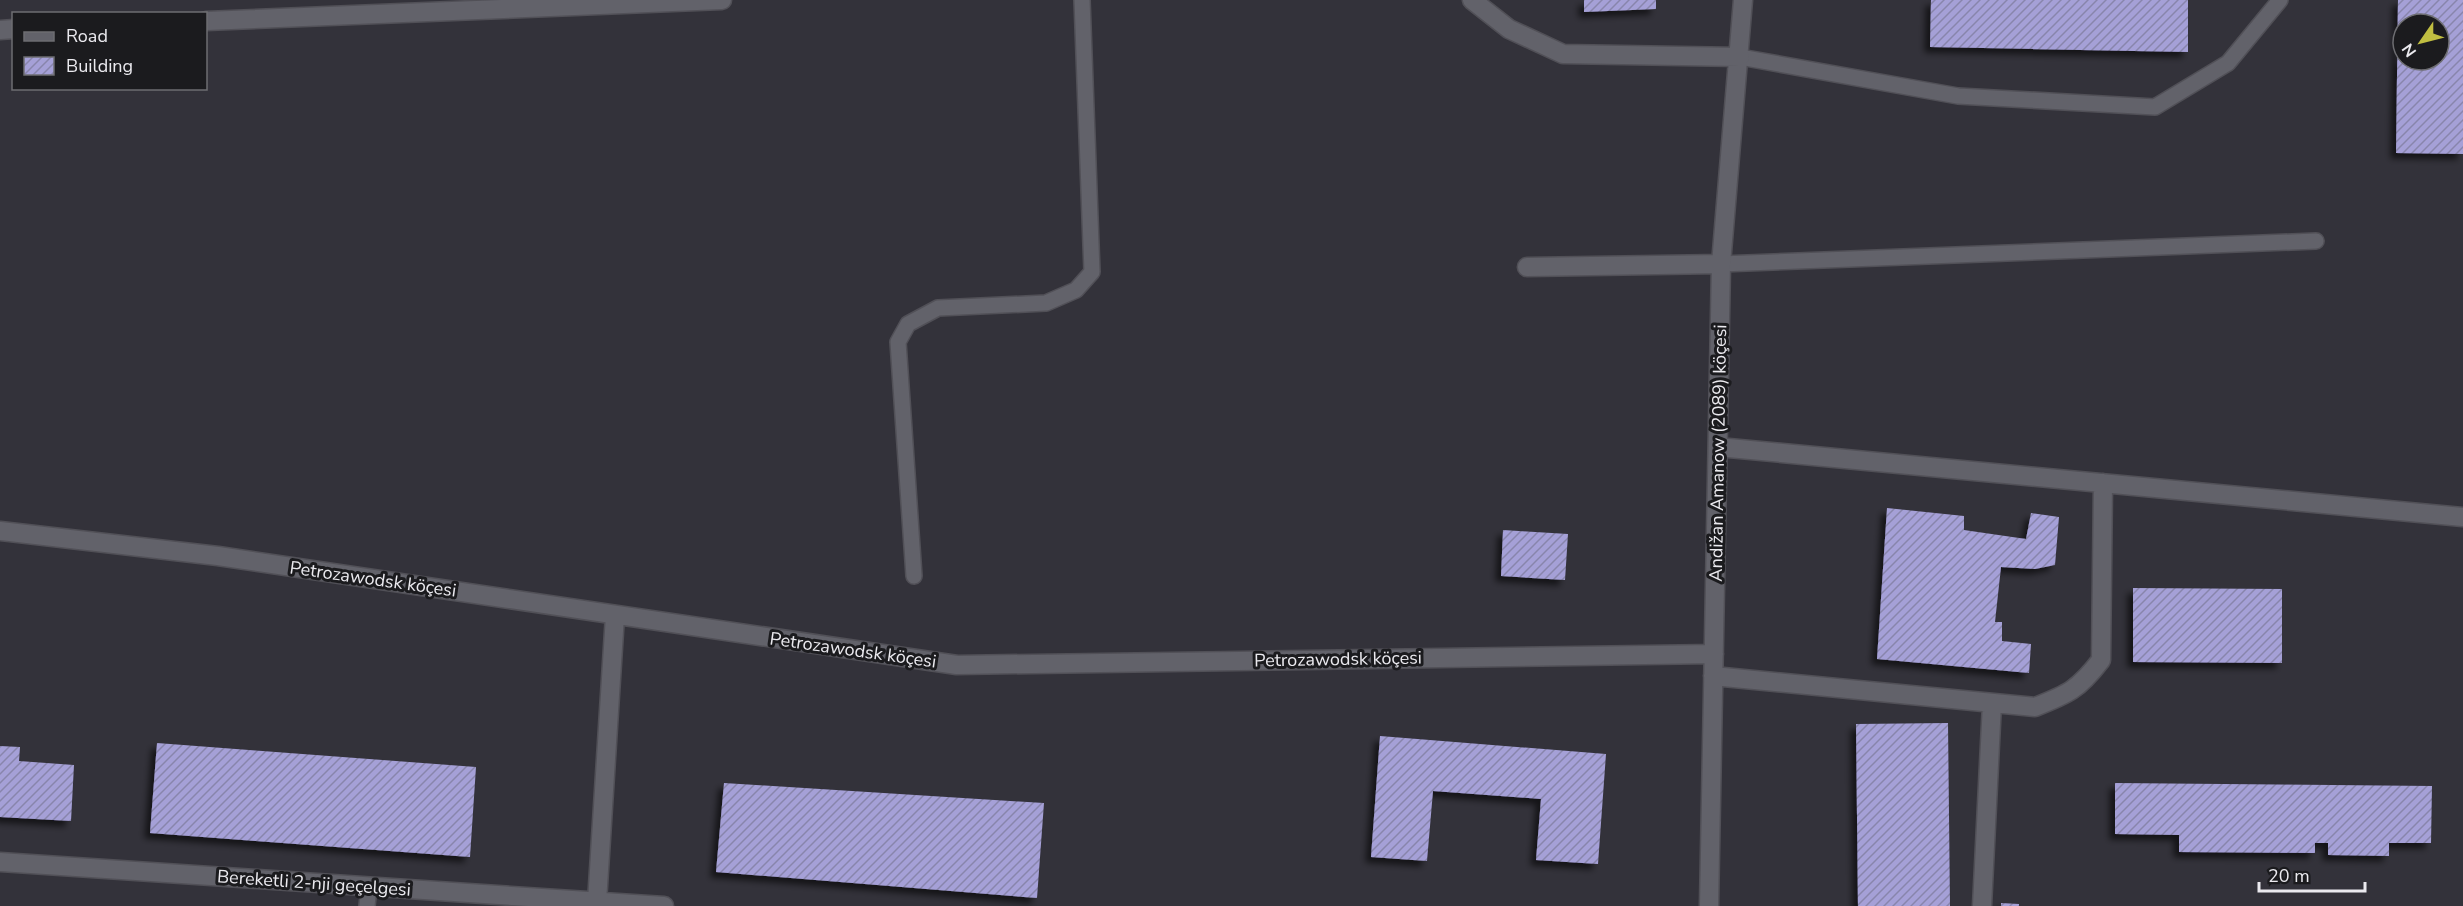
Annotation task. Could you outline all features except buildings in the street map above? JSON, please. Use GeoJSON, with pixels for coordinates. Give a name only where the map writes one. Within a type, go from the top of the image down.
{"type":"FeatureCollection","features":[{"type":"Feature","properties":{"kind":"street"},"geometry":{"type":"LineString","coordinates":[[207,21],[722,0]]}},
{"type":"Feature","properties":{"kind":"street"},"geometry":{"type":"LineString","coordinates":[[1472,0],[1509,29],[1563,54],[1740,57]]}},
{"type":"Feature","properties":{"kind":"street","name":"Andižan Amanow (2089) köçesi"},"geometry":{"type":"LineString","coordinates":[[1709,906],[1721,264],[1743,0]]}},
{"type":"Feature","properties":{"kind":"street"},"geometry":{"type":"LineString","coordinates":[[1527,267],[1721,264]]}},
{"type":"Feature","properties":{"kind":"street"},"geometry":{"type":"LineString","coordinates":[[1718,447],[2463,517]]}},
{"type":"Feature","properties":{"kind":"street"},"geometry":{"type":"LineString","coordinates":[[1713,676],[2035,707],[2069,693],[2084,683],[2101,660],[2103,483]]}},
{"type":"Feature","properties":{"kind":"street","name":"Petrozawodsk köçesi"},"geometry":{"type":"LineString","coordinates":[[0,531],[218,556],[957,665],[1714,654]]}},
{"type":"Feature","properties":{"kind":"street"},"geometry":{"type":"LineString","coordinates":[[597,902],[615,615]]}},
{"type":"Feature","properties":{"kind":"street"},"geometry":{"type":"LineString","coordinates":[[1982,906],[1992,703]]}},
{"type":"Feature","properties":{"kind":"street","name":"Bereketli 2-nji geçelgesi"},"geometry":{"type":"LineString","coordinates":[[0,862],[664,906]]}},
{"type":"Feature","properties":{"kind":"lane"},"geometry":{"type":"LineString","coordinates":[[914,576],[898,342],[908,324],[938,308],[1046,303],[1076,290],[1092,272],[1082,0]]}},
{"type":"Feature","properties":{"kind":"lane"},"geometry":{"type":"LineString","coordinates":[[1740,57],[1959,96],[2155,107],[2228,63],[2280,0]]}},
{"type":"Feature","properties":{"kind":"lane"},"geometry":{"type":"LineString","coordinates":[[1721,264],[2316,241]]}},
{"type":"Feature","properties":{"kind":"lane"},"geometry":{"type":"LineString","coordinates":[[368,906],[369,887]]}}]}
